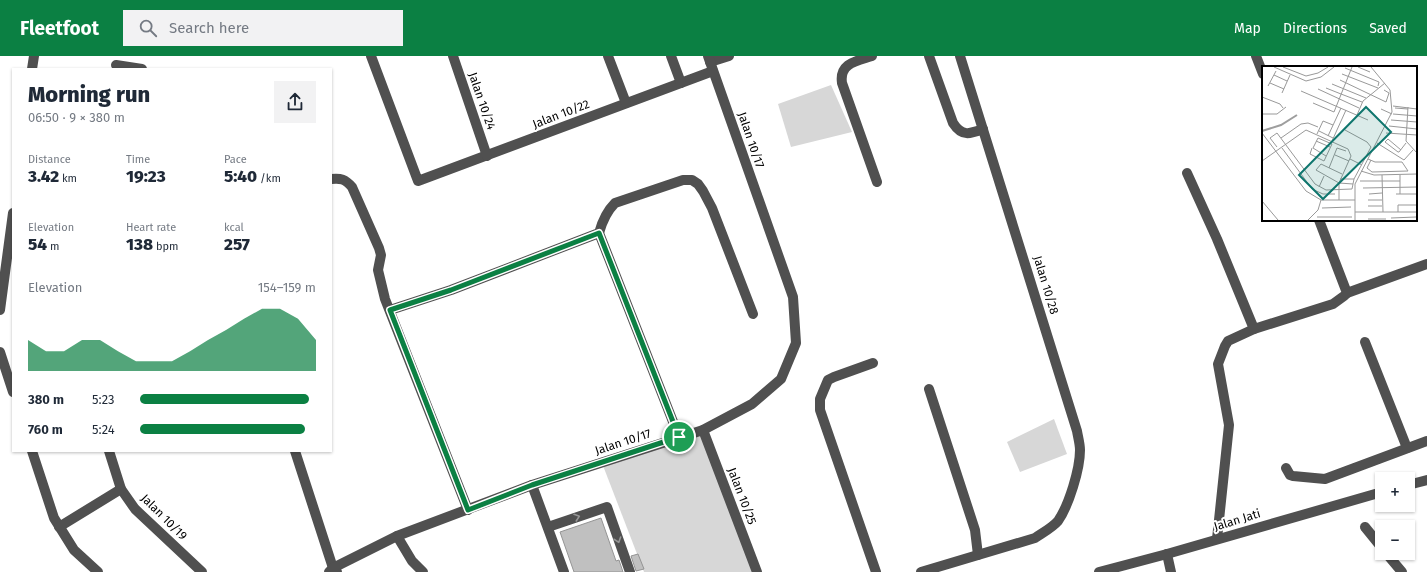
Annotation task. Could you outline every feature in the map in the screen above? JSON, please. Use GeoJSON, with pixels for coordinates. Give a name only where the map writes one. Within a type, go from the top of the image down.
{"type":"FeatureCollection","features":[{"type":"Feature","properties":{"kind":"street"},"geometry":{"type":"LineString","coordinates":[[32,68],[34,56]]}},
{"type":"Feature","properties":{"kind":"street","name":"Jalan 10/22"},"geometry":{"type":"LineString","coordinates":[[371,56],[418,181],[681,83],[711,63]]}},
{"type":"Feature","properties":{"kind":"street","name":"Jalan 10/24"},"geometry":{"type":"LineString","coordinates":[[452,56],[487,156]]}},
{"type":"Feature","properties":{"kind":"street"},"geometry":{"type":"LineString","coordinates":[[608,56],[626,103]]}},
{"type":"Feature","properties":{"kind":"street"},"geometry":{"type":"LineString","coordinates":[[671,56],[681,83]]}},
{"type":"Feature","properties":{"kind":"street"},"geometry":{"type":"LineString","coordinates":[[711,63],[729,56]]}},
{"type":"Feature","properties":{"kind":"street"},"geometry":{"type":"LineString","coordinates":[[872,56],[846,66],[841,77],[877,182]]}},
{"type":"Feature","properties":{"kind":"street"},"geometry":{"type":"LineString","coordinates":[[929,56],[956,129],[968,134],[984,129]]}},
{"type":"Feature","properties":{"kind":"street","name":"Jalan 10/28"},"geometry":{"type":"LineString","coordinates":[[921,572],[1035,538],[1057,522],[1063,512],[1073,487],[1080,449],[1077,431],[960,56]]}},
{"type":"Feature","properties":{"kind":"street"},"geometry":{"type":"LineString","coordinates":[[1256,56],[1262,71]]}},
{"type":"Feature","properties":{"kind":"street"},"geometry":{"type":"LineString","coordinates":[[116,63],[138,68]]}},
{"type":"Feature","properties":{"kind":"street","name":"Jalan 10/17"},"geometry":{"type":"LineString","coordinates":[[333,571],[397,536],[532,485],[702,430],[752,404],[781,379],[796,343],[793,297],[711,63]]}},
{"type":"Feature","properties":{"kind":"street"},"geometry":{"type":"LineString","coordinates":[[1187,173],[1217,239],[1254,329]]}},
{"type":"Feature","properties":{"kind":"street"},"geometry":{"type":"LineString","coordinates":[[332,179],[340,178],[346,180],[352,187],[379,248],[381,255],[378,270],[385,299],[468,510]]}},
{"type":"Feature","properties":{"kind":"street"},"geometry":{"type":"LineString","coordinates":[[679,437],[599,233],[606,214],[615,203],[682,180],[692,180],[698,184],[712,208],[754,314]]}},
{"type":"Feature","properties":{"kind":"street"},"geometry":{"type":"LineString","coordinates":[[0,310],[12,220]]}},
{"type":"Feature","properties":{"kind":"street"},"geometry":{"type":"LineString","coordinates":[[1319,221],[1347,293]]}},
{"type":"Feature","properties":{"kind":"street"},"geometry":{"type":"LineString","coordinates":[[390,310],[451,290],[599,233]]}},
{"type":"Feature","properties":{"kind":"street"},"geometry":{"type":"LineString","coordinates":[[1217,539],[1229,425],[1218,364],[1228,341],[1254,329],[1333,304],[1347,293],[1427,264]]}},
{"type":"Feature","properties":{"kind":"street"},"geometry":{"type":"LineString","coordinates":[[1365,342],[1407,448]]}},
{"type":"Feature","properties":{"kind":"street"},"geometry":{"type":"LineString","coordinates":[[0,352],[12,389]]}},
{"type":"Feature","properties":{"kind":"street"},"geometry":{"type":"LineString","coordinates":[[873,363],[831,378],[826,383],[819,403],[820,410],[876,572]]}},
{"type":"Feature","properties":{"kind":"street"},"geometry":{"type":"LineString","coordinates":[[929,389],[975,530],[978,555]]}},
{"type":"Feature","properties":{"kind":"street","name":"Jalan 10/25"},"geometry":{"type":"LineString","coordinates":[[702,430],[757,572]]}},
{"type":"Feature","properties":{"kind":"street"},"geometry":{"type":"LineString","coordinates":[[1286,468],[1290,475],[1325,479],[1427,441]]}},
{"type":"Feature","properties":{"kind":"street"},"geometry":{"type":"LineString","coordinates":[[32,452],[54,518],[74,550],[98,572]]}},
{"type":"Feature","properties":{"kind":"street","name":"Jalan 10/19"},"geometry":{"type":"LineString","coordinates":[[109,452],[121,489],[135,509],[202,572]]}},
{"type":"Feature","properties":{"kind":"street"},"geometry":{"type":"LineString","coordinates":[[295,452],[333,571]]}},
{"type":"Feature","properties":{"kind":"street"},"geometry":{"type":"LineString","coordinates":[[1415,483],[1427,480]]}},
{"type":"Feature","properties":{"kind":"street"},"geometry":{"type":"LineString","coordinates":[[532,485],[564,572]]}},
{"type":"Feature","properties":{"kind":"street"},"geometry":{"type":"LineString","coordinates":[[60,527],[121,489]]}},
{"type":"Feature","properties":{"kind":"street","name":"Jalan Jati"},"geometry":{"type":"LineString","coordinates":[[1099,572],[1375,494]]}},
{"type":"Feature","properties":{"kind":"street"},"geometry":{"type":"LineString","coordinates":[[548,527],[607,507],[630,572]]}},
{"type":"Feature","properties":{"kind":"street"},"geometry":{"type":"LineString","coordinates":[[1365,527],[1375,539]]}},
{"type":"Feature","properties":{"kind":"street"},"geometry":{"type":"LineString","coordinates":[[397,536],[412,561],[423,572]]}},
{"type":"Feature","properties":{"kind":"street"},"geometry":{"type":"LineString","coordinates":[[1167,554],[1171,572]]}},
{"type":"Feature","properties":{"kind":"street"},"geometry":{"type":"LineString","coordinates":[[1392,560],[1402,572]]}},
{"type":"Feature","properties":{"kind":"shaded area"},"geometry":{"type":"Polygon","coordinates":[[[831,85],[852,132],[791,147],[778,104],[831,85]]]}},
{"type":"Feature","properties":{"kind":"shaded area"},"geometry":{"type":"Polygon","coordinates":[[[1054,419],[1067,454],[1020,472],[1007,442],[1054,419]]]}},
{"type":"Feature","properties":{"kind":"shaded area"},"geometry":{"type":"Polygon","coordinates":[[[703,430],[757,572],[644,572],[602,463],[703,430]]]}},
{"type":"Feature","properties":{"kind":"building"},"geometry":{"type":"Polygon","coordinates":[[[601,518],[616,561],[619,560],[623,572],[574,572],[560,532],[601,518]]]}},
{"type":"Feature","properties":{"kind":"building"},"geometry":{"type":"Polygon","coordinates":[[[638,554],[644,569],[636,571],[631,556],[638,554]]]}},
{"type":"Feature","properties":{"kind":"route"},"geometry":{"type":"LineString","coordinates":[[599,233],[679,437],[532,485],[468,510],[390,310],[451,290],[599,233]]}}]}
